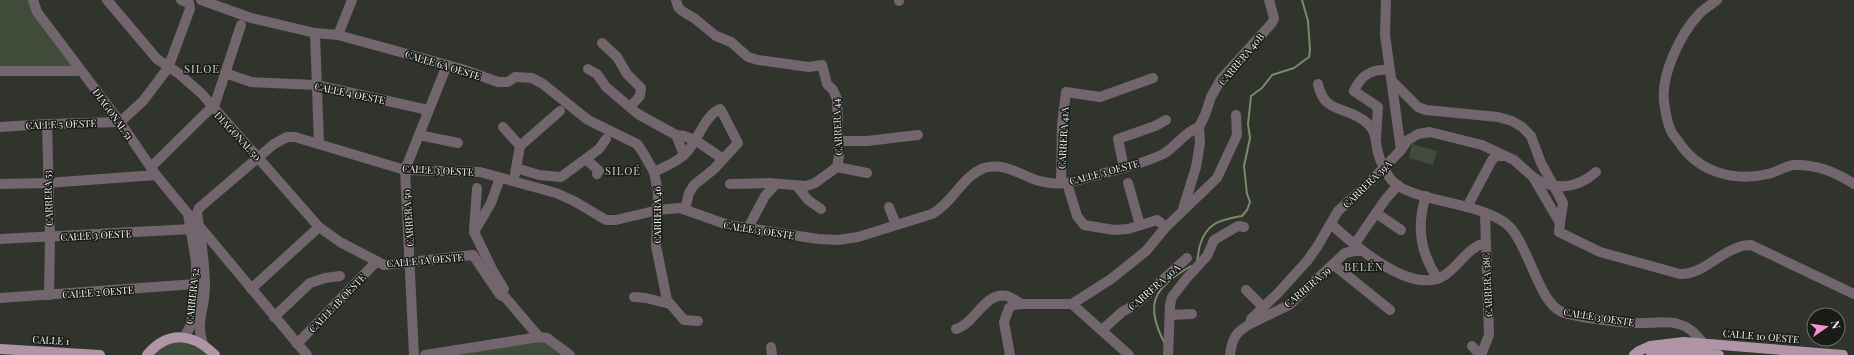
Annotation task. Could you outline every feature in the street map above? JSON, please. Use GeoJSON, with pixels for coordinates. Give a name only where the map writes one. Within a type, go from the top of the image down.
{"type":"FeatureCollection","features":[{"type":"Feature","properties":{"kind":"main road"},"geometry":{"type":"LineString","coordinates":[[145,355],[160,343],[167,340],[184,337],[203,344],[216,355]]}},
{"type":"Feature","properties":{"kind":"main road","name":"CALLE 10 OESTE"},"geometry":{"type":"LineString","coordinates":[[1680,346],[1704,344],[1842,355]]}},
{"type":"Feature","properties":{"kind":"main road"},"geometry":{"type":"LineString","coordinates":[[1634,355],[1639,350],[1650,346],[1680,346],[1719,355]]}},
{"type":"Feature","properties":{"kind":"main road"},"geometry":{"type":"LineString","coordinates":[[1651,355],[1680,346]]}},
{"type":"Feature","properties":{"kind":"main road","name":"CALLE 1"},"geometry":{"type":"LineString","coordinates":[[0,349],[100,355]]}},
{"type":"Feature","properties":{"kind":"street","name":"DIAGONAL 51"},"geometry":{"type":"LineString","coordinates":[[33,0],[36,12],[120,122],[153,171],[188,214],[195,227],[251,289],[307,355]]}},
{"type":"Feature","properties":{"kind":"street","name":"DIAGONAL 50"},"geometry":{"type":"LineString","coordinates":[[107,0],[157,59],[168,68],[178,73],[201,94],[320,227],[340,242],[377,261]]}},
{"type":"Feature","properties":{"kind":"street"},"geometry":{"type":"LineString","coordinates":[[120,122],[143,101],[168,68],[190,6],[188,3],[181,0]]}},
{"type":"Feature","properties":{"kind":"street","name":"CALLE 6A OESTE"},"geometry":{"type":"LineString","coordinates":[[201,0],[251,18],[315,33],[338,35],[462,69],[498,82],[508,82],[515,77],[526,77],[543,84],[588,120],[637,144],[654,172]]}},
{"type":"Feature","properties":{"kind":"street"},"geometry":{"type":"LineString","coordinates":[[338,35],[352,0]]}},
{"type":"Feature","properties":{"kind":"street","name":"CARRERA 44"},"geometry":{"type":"LineString","coordinates":[[676,0],[678,7],[682,11],[694,18],[716,36],[731,42],[748,57],[758,60],[809,67],[822,65],[827,84],[833,90],[837,99],[839,141],[837,167]]}},
{"type":"Feature","properties":{"kind":"street","name":"CARRERA 40B"},"geometry":{"type":"LineString","coordinates":[[1182,211],[1196,167],[1200,143],[1199,127],[1211,97],[1221,79],[1274,18],[1269,0]]}},
{"type":"Feature","properties":{"kind":"street"},"geometry":{"type":"LineString","coordinates":[[1386,0],[1385,35],[1401,150]]}},
{"type":"Feature","properties":{"kind":"street"},"geometry":{"type":"LineString","coordinates":[[1717,0],[1700,13],[1683,37],[1672,60],[1664,85],[1663,100],[1670,129],[1685,153],[1700,165],[1724,176],[1746,177],[1768,174],[1792,165],[1808,165],[1825,169],[1854,184]]}},
{"type":"Feature","properties":{"kind":"street"},"geometry":{"type":"LineString","coordinates":[[0,184],[47,183],[153,171],[212,107],[217,99],[241,25]]}},
{"type":"Feature","properties":{"kind":"street"},"geometry":{"type":"LineString","coordinates":[[315,33],[319,144]]}},
{"type":"Feature","properties":{"kind":"street"},"geometry":{"type":"LineString","coordinates":[[602,43],[617,57],[627,74],[641,88],[640,96],[630,107]]}},
{"type":"Feature","properties":{"kind":"street","name":"CARRERA 50"},"geometry":{"type":"LineString","coordinates":[[414,355],[411,262],[405,170],[447,65]]}},
{"type":"Feature","properties":{"kind":"street"},"geometry":{"type":"LineString","coordinates":[[588,69],[597,74],[606,87],[638,114],[676,136],[684,136],[695,140],[722,159],[714,169],[694,185],[689,193],[685,210]]}},
{"type":"Feature","properties":{"kind":"street"},"geometry":{"type":"LineString","coordinates":[[1376,137],[1378,106],[1354,91],[1357,82],[1363,75],[1381,69],[1390,70]]}},
{"type":"Feature","properties":{"kind":"street"},"geometry":{"type":"LineString","coordinates":[[0,71],[81,71]]}},
{"type":"Feature","properties":{"kind":"street","name":"CALLE 4 OESTE"},"geometry":{"type":"LineString","coordinates":[[225,73],[251,82],[316,85],[428,110]]}},
{"type":"Feature","properties":{"kind":"street","name":"CARRERA 41A"},"geometry":{"type":"LineString","coordinates":[[1153,78],[1100,97],[1066,92],[1062,124],[1064,183],[1077,216],[1084,225],[1114,230],[1128,229],[1157,220],[1165,228]]}},
{"type":"Feature","properties":{"kind":"street"},"geometry":{"type":"LineString","coordinates":[[1392,81],[1418,107],[1426,110],[1498,117],[1512,121],[1522,127],[1531,136],[1541,163],[1555,186],[1563,204],[1559,228]]}},
{"type":"Feature","properties":{"kind":"street"},"geometry":{"type":"LineString","coordinates":[[1318,84],[1320,95],[1326,102],[1360,118],[1370,126],[1376,137]]}},
{"type":"Feature","properties":{"kind":"street","name":"CARRERA 46"},"geometry":{"type":"LineString","coordinates":[[698,321],[684,320],[667,300],[656,246],[658,192],[654,172],[684,155],[707,120],[720,109],[738,142],[722,159]]}},
{"type":"Feature","properties":{"kind":"street"},"geometry":{"type":"LineString","coordinates":[[513,182],[520,146],[526,139],[560,111]]}},
{"type":"Feature","properties":{"kind":"street","name":"CARRERA 40B"},"geometry":{"type":"LineString","coordinates":[[1072,304],[1118,274],[1146,251],[1165,228],[1217,178],[1237,135],[1236,115]]}},
{"type":"Feature","properties":{"kind":"street"},"geometry":{"type":"LineString","coordinates":[[1124,168],[1118,139],[1155,126],[1166,120]]}},
{"type":"Feature","properties":{"kind":"street","name":"CALLE 5 OESTE"},"geometry":{"type":"LineString","coordinates":[[0,128],[47,124],[120,122]]}},
{"type":"Feature","properties":{"kind":"street","name":"CARRERA 53"},"geometry":{"type":"LineString","coordinates":[[47,124],[47,183],[50,237],[49,296]]}},
{"type":"Feature","properties":{"kind":"street"},"geometry":{"type":"LineString","coordinates":[[503,127],[520,146]]}},
{"type":"Feature","properties":{"kind":"street","name":"CALLE 3 OESTE"},"geometry":{"type":"LineString","coordinates":[[0,239],[195,227],[199,208],[274,144],[287,137],[296,137],[405,170],[480,172],[568,198],[606,220],[616,220],[658,210],[680,208],[719,223],[818,239],[838,240],[858,237],[920,219],[937,212],[961,184],[976,172],[985,168],[994,166],[1008,168],[1038,180],[1064,183],[1124,168],[1164,153],[1182,137],[1199,127]]}},
{"type":"Feature","properties":{"kind":"street","name":"CARRERA 39A"},"geometry":{"type":"LineString","coordinates":[[1230,355],[1231,346],[1238,330],[1250,324],[1251,319],[1307,261],[1338,211],[1384,168],[1408,140],[1418,134],[1430,132],[1482,145],[1505,156]]}},
{"type":"Feature","properties":{"kind":"street"},"geometry":{"type":"LineString","coordinates":[[419,135],[458,143]]}},
{"type":"Feature","properties":{"kind":"street"},"geometry":{"type":"LineString","coordinates":[[839,141],[868,141],[918,135]]}},
{"type":"Feature","properties":{"kind":"street"},"geometry":{"type":"LineString","coordinates":[[676,136],[684,155]]}},
{"type":"Feature","properties":{"kind":"street","name":"CALLE 3 OESTE"},"geometry":{"type":"LineString","coordinates":[[1376,137],[1378,152],[1384,168],[1390,178],[1398,185],[1426,196],[1467,206],[1495,217],[1506,224],[1518,238],[1542,289],[1554,307],[1561,312],[1636,324],[1678,323],[1692,330],[1704,344]]}},
{"type":"Feature","properties":{"kind":"street"},"geometry":{"type":"LineString","coordinates":[[516,168],[536,175],[561,178],[599,149],[606,139]]}},
{"type":"Feature","properties":{"kind":"street"},"geometry":{"type":"LineString","coordinates":[[1467,206],[1492,160],[1496,156],[1505,156],[1514,160],[1539,181],[1555,186],[1578,184],[1596,172]]}},
{"type":"Feature","properties":{"kind":"street"},"geometry":{"type":"LineString","coordinates":[[586,159],[599,171],[598,174]]}},
{"type":"Feature","properties":{"kind":"street"},"geometry":{"type":"LineString","coordinates":[[730,184],[810,186],[837,167],[867,173]]}},
{"type":"Feature","properties":{"kind":"street"},"geometry":{"type":"LineString","coordinates":[[533,187],[536,175]]}},
{"type":"Feature","properties":{"kind":"street"},"geometry":{"type":"LineString","coordinates":[[1533,177],[1559,228],[1600,252],[1680,274],[1690,274],[1699,271],[1739,247],[1752,245],[1851,290]]}},
{"type":"Feature","properties":{"kind":"street"},"geometry":{"type":"LineString","coordinates":[[474,232],[491,203],[500,178]]}},
{"type":"Feature","properties":{"kind":"street"},"geometry":{"type":"LineString","coordinates":[[1128,183],[1140,225]]}},
{"type":"Feature","properties":{"kind":"street"},"geometry":{"type":"LineString","coordinates":[[758,184],[761,204]]}},
{"type":"Feature","properties":{"kind":"street"},"geometry":{"type":"LineString","coordinates":[[750,228],[761,204],[776,185]]}},
{"type":"Feature","properties":{"kind":"street"},"geometry":{"type":"LineString","coordinates":[[1358,248],[1376,213],[1398,185]]}},
{"type":"Feature","properties":{"kind":"street"},"geometry":{"type":"LineString","coordinates":[[797,186],[808,200],[821,209]]}},
{"type":"Feature","properties":{"kind":"street"},"geometry":{"type":"LineString","coordinates":[[477,188],[474,232],[505,291],[505,296],[540,337]]}},
{"type":"Feature","properties":{"kind":"street"},"geometry":{"type":"LineString","coordinates":[[1426,196],[1420,224],[1422,244],[1428,262],[1438,279]]}},
{"type":"Feature","properties":{"kind":"street"},"geometry":{"type":"LineString","coordinates":[[889,207],[896,225]]}},
{"type":"Feature","properties":{"kind":"street"},"geometry":{"type":"LineString","coordinates":[[1376,213],[1401,230]]}},
{"type":"Feature","properties":{"kind":"street","name":"CARRERA 38C"},"geometry":{"type":"LineString","coordinates":[[1480,355],[1489,335],[1485,243],[1486,214]]}},
{"type":"Feature","properties":{"kind":"street"},"geometry":{"type":"LineString","coordinates":[[1331,224],[1358,248],[1379,263],[1417,279],[1438,279],[1464,258],[1471,249],[1477,245],[1485,243]]}},
{"type":"Feature","properties":{"kind":"street"},"geometry":{"type":"LineString","coordinates":[[1168,355],[1170,306],[1172,297],[1207,256],[1214,240],[1238,226],[1244,227]]}},
{"type":"Feature","properties":{"kind":"street","name":"CARRERA 52"},"geometry":{"type":"LineString","coordinates":[[195,227],[197,311],[203,344]]}},
{"type":"Feature","properties":{"kind":"street","name":"CARRERA 52"},"geometry":{"type":"LineString","coordinates":[[184,337],[190,328],[205,289],[205,259],[195,227]]}},
{"type":"Feature","properties":{"kind":"street"},"geometry":{"type":"LineString","coordinates":[[251,289],[320,227]]}},
{"type":"Feature","properties":{"kind":"street","name":"CARRERA 39"},"geometry":{"type":"LineString","coordinates":[[1250,324],[1289,305],[1346,253],[1354,251],[1358,248]]}},
{"type":"Feature","properties":{"kind":"street","name":"CALLE 1A OESTE"},"geometry":{"type":"LineString","coordinates":[[377,261],[388,265],[473,255],[500,294],[505,296]]}},
{"type":"Feature","properties":{"kind":"street","name":"CARRERA 40A"},"geometry":{"type":"LineString","coordinates":[[1102,330],[1122,312],[1136,304],[1187,258]]}},
{"type":"Feature","properties":{"kind":"street","name":"CALLE 1B OESTE"},"geometry":{"type":"LineString","coordinates":[[297,344],[377,261]]}},
{"type":"Feature","properties":{"kind":"street"},"geometry":{"type":"LineString","coordinates":[[1334,265],[1390,310]]}},
{"type":"Feature","properties":{"kind":"street"},"geometry":{"type":"LineString","coordinates":[[274,317],[310,284],[325,278],[340,276]]}},
{"type":"Feature","properties":{"kind":"street","name":"CALLE 2 OESTE"},"geometry":{"type":"LineString","coordinates":[[0,298],[49,296],[196,284]]}},
{"type":"Feature","properties":{"kind":"street"},"geometry":{"type":"LineString","coordinates":[[1246,290],[1264,307]]}},
{"type":"Feature","properties":{"kind":"street"},"geometry":{"type":"LineString","coordinates":[[956,329],[965,326],[982,307],[997,297],[1007,296],[1021,304]]}},
{"type":"Feature","properties":{"kind":"street"},"geometry":{"type":"LineString","coordinates":[[634,297],[646,298],[670,304]]}},
{"type":"Feature","properties":{"kind":"street"},"geometry":{"type":"LineString","coordinates":[[1010,355],[1004,318],[1009,308],[1013,305],[1021,304],[1072,304],[1085,318],[1102,330],[1129,355]]}},
{"type":"Feature","properties":{"kind":"street"},"geometry":{"type":"LineString","coordinates":[[1170,315],[1192,314]]}},
{"type":"Feature","properties":{"kind":"street"},"geometry":{"type":"LineString","coordinates":[[425,355],[540,337],[547,338],[570,355]]}},
{"type":"Feature","properties":{"kind":"street"},"geometry":{"type":"LineString","coordinates":[[1472,346],[1480,355]]}},
{"type":"Feature","properties":{"kind":"green space"},"geometry":{"type":"Polygon","coordinates":[[[0,0],[33,0],[81,71],[0,71],[0,0]]]}},
{"type":"Feature","properties":{"kind":"green space"},"geometry":{"type":"Polygon","coordinates":[[[1412,144],[1437,151],[1433,165],[1409,158],[1412,144]]]}},
{"type":"Feature","properties":{"kind":"green space"},"geometry":{"type":"Polygon","coordinates":[[[539,337],[570,355],[425,355],[539,337]]]}},
{"type":"Feature","properties":{"kind":"green space"},"geometry":{"type":"Polygon","coordinates":[[[176,338],[215,355],[147,355],[176,338]]]}},
{"type":"Feature","properties":{"kind":"waterway"},"geometry":{"type":"LineString","coordinates":[[1197,260],[1200,245],[1207,231],[1216,223],[1242,216],[1247,210],[1250,202],[1247,194],[1244,166],[1250,138],[1248,124],[1251,96],[1262,88],[1272,75],[1294,68],[1309,57],[1308,21],[1302,0]]}},
{"type":"Feature","properties":{"kind":"waterway"},"geometry":{"type":"LineString","coordinates":[[1165,344],[1155,318],[1154,308],[1156,298],[1168,282],[1191,266]]}},
{"type":"Feature","properties":{"kind":"district","name":"SILOE"},"geometry":{"type":"Point","coordinates":[202,69]}},
{"type":"Feature","properties":{"kind":"district","name":"SILOÉ"},"geometry":{"type":"Point","coordinates":[623,171]}},
{"type":"Feature","properties":{"kind":"district","name":"BELÉN"},"geometry":{"type":"Point","coordinates":[1364,267]}}]}
